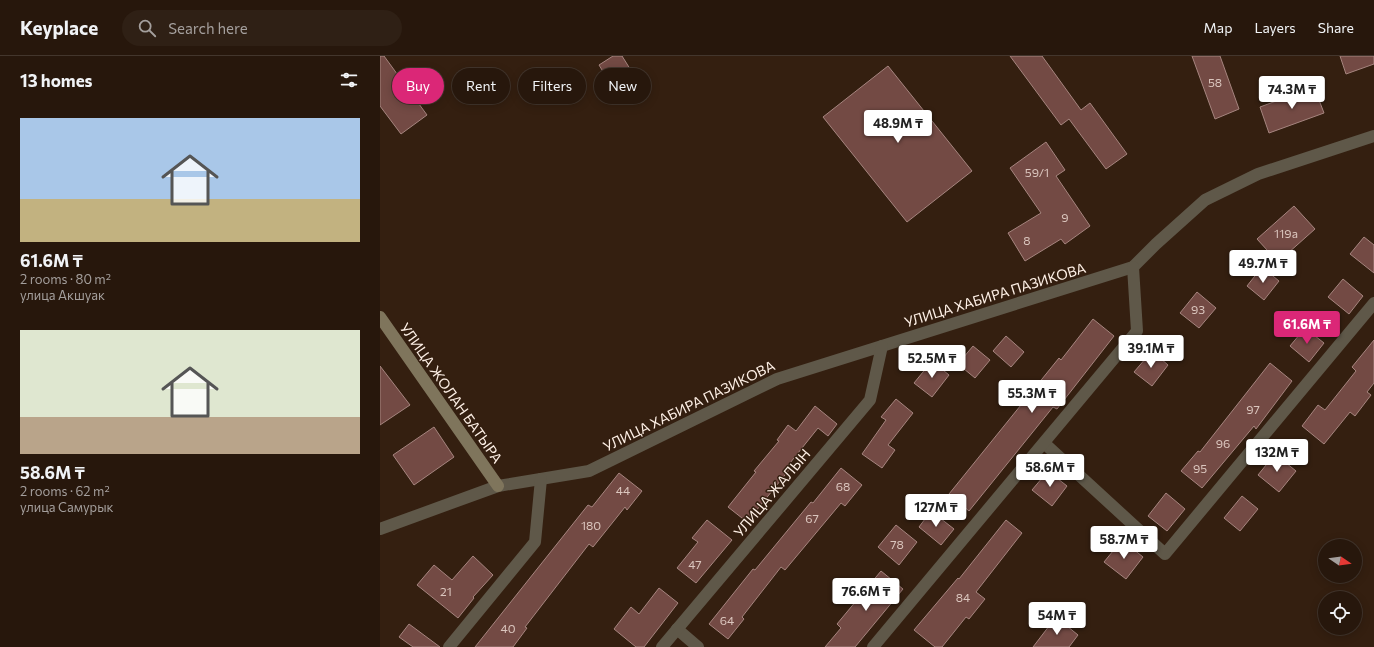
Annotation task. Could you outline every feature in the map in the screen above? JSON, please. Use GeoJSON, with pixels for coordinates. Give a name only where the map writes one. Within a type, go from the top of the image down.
{"type":"FeatureCollection","features":[{"type":"Feature","properties":{"kind":"street","name":"УЛИЦА ХАБИРА ПАЗИКОВА"},"geometry":{"type":"LineString","coordinates":[[380,528],[498,486],[589,471],[778,379],[1133,267],[1205,200],[1258,174],[1374,136]]}},
{"type":"Feature","properties":{"kind":"street"},"geometry":{"type":"LineString","coordinates":[[873,647],[1138,331],[1133,267]]}},
{"type":"Feature","properties":{"kind":"street"},"geometry":{"type":"LineString","coordinates":[[1044,443],[1165,554],[1374,303]]}},
{"type":"Feature","properties":{"kind":"street","name":"УЛИЦА ЖОЛАН БАТЫРА"},"geometry":{"type":"LineString","coordinates":[[380,317],[498,486]]}},
{"type":"Feature","properties":{"kind":"street","name":"УЛИЦА ЖАЛЫН"},"geometry":{"type":"LineString","coordinates":[[662,647],[870,400],[882,346]]}},
{"type":"Feature","properties":{"kind":"street"},"geometry":{"type":"LineString","coordinates":[[448,647],[534,542],[541,479]]}},
{"type":"Feature","properties":{"kind":"street"},"geometry":{"type":"LineString","coordinates":[[677,629],[698,647]]}},
{"type":"Feature","properties":{"kind":"building"},"geometry":{"type":"Polygon","coordinates":[[[380,56],[384,56],[393,68],[392,104],[419,104],[427,115],[401,134],[380,106],[380,56]]]}},
{"type":"Feature","properties":{"kind":"building"},"geometry":{"type":"Polygon","coordinates":[[[613,56],[622,56],[630,68],[601,68],[599,65],[613,56]]]}},
{"type":"Feature","properties":{"kind":"building"},"geometry":{"type":"Polygon","coordinates":[[[1010,56],[1042,56],[1081,110],[1090,103],[1127,154],[1106,169],[1069,119],[1061,125],[1010,56]]]}},
{"type":"Feature","properties":{"kind":"building"},"geometry":{"type":"Polygon","coordinates":[[[1192,56],[1220,56],[1239,109],[1215,119],[1192,56]]]}},
{"type":"Feature","properties":{"kind":"building"},"geometry":{"type":"Polygon","coordinates":[[[1340,56],[1374,56],[1374,64],[1346,74],[1340,56]]]}},
{"type":"Feature","properties":{"kind":"building"},"geometry":{"type":"Polygon","coordinates":[[[888,66],[972,171],[907,222],[823,117],[888,66]]]}},
{"type":"Feature","properties":{"kind":"building"},"geometry":{"type":"Polygon","coordinates":[[[1314,87],[1324,113],[1269,133],[1260,107],[1314,87]]]}},
{"type":"Feature","properties":{"kind":"building"},"geometry":{"type":"Polygon","coordinates":[[[1046,142],[1065,170],[1056,176],[1090,226],[1065,244],[1061,239],[1025,261],[1008,233],[1041,213],[1010,168],[1046,142]]]}},
{"type":"Feature","properties":{"kind":"building"},"geometry":{"type":"Polygon","coordinates":[[[1294,206],[1315,229],[1278,262],[1257,239],[1294,206]]]}},
{"type":"Feature","properties":{"kind":"building"},"geometry":{"type":"Polygon","coordinates":[[[1364,237],[1374,245],[1374,273],[1350,254],[1364,237]]]}},
{"type":"Feature","properties":{"kind":"building"},"geometry":{"type":"Polygon","coordinates":[[[1262,267],[1279,281],[1264,300],[1247,286],[1262,267]]]}},
{"type":"Feature","properties":{"kind":"building"},"geometry":{"type":"Polygon","coordinates":[[[1343,279],[1363,296],[1349,314],[1328,297],[1343,279]]]}},
{"type":"Feature","properties":{"kind":"building"},"geometry":{"type":"Polygon","coordinates":[[[1197,292],[1216,308],[1199,328],[1180,313],[1197,292]]]}},
{"type":"Feature","properties":{"kind":"building"},"geometry":{"type":"Polygon","coordinates":[[[1093,319],[1114,336],[1057,409],[1053,407],[969,511],[949,494],[1059,358],[1061,360],[1093,319]]]}},
{"type":"Feature","properties":{"kind":"building"},"geometry":{"type":"Polygon","coordinates":[[[1305,328],[1324,343],[1309,362],[1290,346],[1305,328]]]}},
{"type":"Feature","properties":{"kind":"building"},"geometry":{"type":"Polygon","coordinates":[[[1006,336],[1024,352],[1011,367],[993,351],[1006,336]]]}},
{"type":"Feature","properties":{"kind":"building"},"geometry":{"type":"Polygon","coordinates":[[[1374,340],[1374,383],[1367,392],[1371,395],[1355,416],[1350,412],[1324,444],[1302,426],[1318,405],[1325,410],[1356,371],[1352,367],[1374,340]]]}},
{"type":"Feature","properties":{"kind":"building"},"geometry":{"type":"Polygon","coordinates":[[[973,346],[990,360],[975,378],[958,364],[973,346]]]}},
{"type":"Feature","properties":{"kind":"building"},"geometry":{"type":"Polygon","coordinates":[[[1152,351],[1168,365],[1152,386],[1134,372],[1152,351]]]}},
{"type":"Feature","properties":{"kind":"building"},"geometry":{"type":"Polygon","coordinates":[[[932,361],[949,375],[932,397],[914,383],[932,361]]]}},
{"type":"Feature","properties":{"kind":"building"},"geometry":{"type":"Polygon","coordinates":[[[1270,363],[1292,381],[1256,429],[1254,426],[1202,488],[1181,471],[1198,451],[1200,452],[1270,363]]]}},
{"type":"Feature","properties":{"kind":"building"},"geometry":{"type":"Polygon","coordinates":[[[380,366],[410,405],[380,425],[380,366]]]}},
{"type":"Feature","properties":{"kind":"building"},"geometry":{"type":"Polygon","coordinates":[[[896,399],[913,413],[888,445],[895,450],[882,468],[862,454],[886,420],[881,417],[896,399]]]}},
{"type":"Feature","properties":{"kind":"building"},"geometry":{"type":"Polygon","coordinates":[[[815,406],[837,424],[828,436],[818,428],[786,468],[789,470],[747,522],[728,507],[756,472],[754,471],[779,441],[777,440],[788,425],[796,431],[815,406]]]}},
{"type":"Feature","properties":{"kind":"building"},"geometry":{"type":"Polygon","coordinates":[[[434,427],[454,457],[414,485],[393,455],[434,427]]]}},
{"type":"Feature","properties":{"kind":"building"},"geometry":{"type":"Polygon","coordinates":[[[1275,454],[1296,471],[1279,492],[1258,475],[1275,454]]]}},
{"type":"Feature","properties":{"kind":"building"},"geometry":{"type":"Polygon","coordinates":[[[841,468],[862,485],[845,506],[841,503],[785,570],[781,567],[742,617],[744,619],[728,639],[709,624],[753,569],[755,570],[841,468]]]}},
{"type":"Feature","properties":{"kind":"building"},"geometry":{"type":"Polygon","coordinates":[[[1048,471],[1067,486],[1052,506],[1032,490],[1048,471]]]}},
{"type":"Feature","properties":{"kind":"building"},"geometry":{"type":"Polygon","coordinates":[[[619,473],[642,491],[627,510],[625,507],[593,547],[589,544],[525,627],[527,628],[513,647],[475,647],[588,505],[592,507],[619,473]]]}},
{"type":"Feature","properties":{"kind":"building"},"geometry":{"type":"Polygon","coordinates":[[[1166,493],[1185,509],[1167,531],[1148,516],[1166,493]]]}},
{"type":"Feature","properties":{"kind":"building"},"geometry":{"type":"Polygon","coordinates":[[[1242,496],[1258,509],[1240,531],[1224,518],[1242,496]]]}},
{"type":"Feature","properties":{"kind":"building"},"geometry":{"type":"Polygon","coordinates":[[[931,511],[954,529],[941,545],[919,527],[931,511]]]}},
{"type":"Feature","properties":{"kind":"building"},"geometry":{"type":"Polygon","coordinates":[[[707,520],[732,540],[696,583],[677,568],[698,542],[692,538],[707,520]]]}},
{"type":"Feature","properties":{"kind":"building"},"geometry":{"type":"Polygon","coordinates":[[[1006,520],[1022,533],[976,592],[985,599],[969,619],[966,617],[942,647],[935,647],[914,630],[958,578],[959,579],[1006,520]]]}},
{"type":"Feature","properties":{"kind":"building"},"geometry":{"type":"Polygon","coordinates":[[[896,525],[917,542],[899,565],[878,547],[896,525]]]}},
{"type":"Feature","properties":{"kind":"building"},"geometry":{"type":"Polygon","coordinates":[[[1122,540],[1143,557],[1126,579],[1104,562],[1122,540]]]}},
{"type":"Feature","properties":{"kind":"building"},"geometry":{"type":"Polygon","coordinates":[[[473,556],[493,575],[473,597],[474,598],[458,618],[417,585],[434,565],[452,580],[473,556]]]}},
{"type":"Feature","properties":{"kind":"building"},"geometry":{"type":"Polygon","coordinates":[[[881,571],[903,589],[855,647],[825,647],[841,628],[837,624],[881,571]]]}},
{"type":"Feature","properties":{"kind":"building"},"geometry":{"type":"Polygon","coordinates":[[[659,588],[678,603],[644,647],[636,647],[614,629],[631,607],[639,614],[659,588]]]}},
{"type":"Feature","properties":{"kind":"building"},"geometry":{"type":"Polygon","coordinates":[[[1056,617],[1078,635],[1069,647],[1033,647],[1056,617]]]}},
{"type":"Feature","properties":{"kind":"building"},"geometry":{"type":"Polygon","coordinates":[[[409,624],[440,647],[413,647],[399,637],[409,624]]]}}]}
